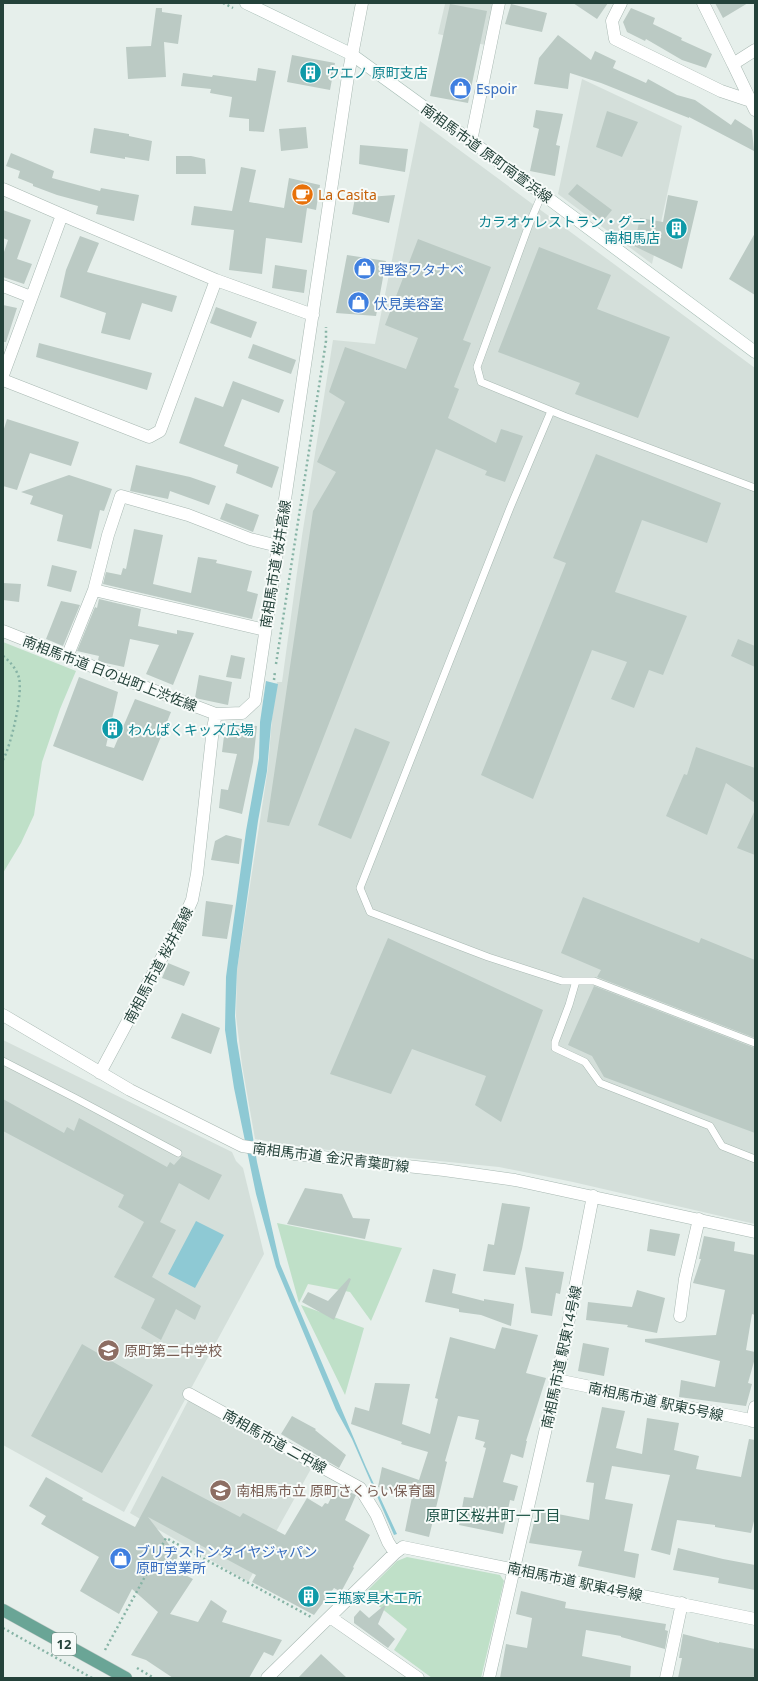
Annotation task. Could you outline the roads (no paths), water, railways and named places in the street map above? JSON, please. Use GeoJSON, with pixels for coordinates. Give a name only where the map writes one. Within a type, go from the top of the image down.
{"type":"FeatureCollection","features":[{"type":"Feature","properties":{"kind":"main road","name":"12"},"geometry":{"type":"LineString","coordinates":[[3,1610],[126,1678]]}},
{"type":"Feature","properties":{"kind":"street","name":"南相馬市道 原町南萱浜線"},"geometry":{"type":"LineString","coordinates":[[246,3],[351,54],[471,141],[755,352]]}},
{"type":"Feature","properties":{"kind":"street","name":"南相馬市道 桜井高線"},"geometry":{"type":"LineString","coordinates":[[100,1074],[174,933],[184,918],[192,900],[198,867],[213,728],[216,714],[242,713],[255,700],[351,54],[362,3]]}},
{"type":"Feature","properties":{"kind":"street"},"geometry":{"type":"LineString","coordinates":[[471,141],[499,3]]}},
{"type":"Feature","properties":{"kind":"street"},"geometry":{"type":"LineString","coordinates":[[620,3],[612,21],[615,39],[753,106]]}},
{"type":"Feature","properties":{"kind":"street"},"geometry":{"type":"LineString","coordinates":[[703,3],[753,106]]}},
{"type":"Feature","properties":{"kind":"street"},"geometry":{"type":"LineString","coordinates":[[733,64],[755,50]]}},
{"type":"Feature","properties":{"kind":"street"},"geometry":{"type":"LineString","coordinates":[[3,189],[216,280],[313,314]]}},
{"type":"Feature","properties":{"kind":"street"},"geometry":{"type":"LineString","coordinates":[[3,375],[62,215]]}},
{"type":"Feature","properties":{"kind":"street"},"geometry":{"type":"LineString","coordinates":[[3,380],[149,437],[160,431],[216,280]]}},
{"type":"Feature","properties":{"kind":"street"},"geometry":{"type":"LineString","coordinates":[[3,286],[31,297]]}},
{"type":"Feature","properties":{"kind":"street"},"geometry":{"type":"LineString","coordinates":[[68,657],[94,590],[108,535],[121,496],[188,515],[250,539],[278,546]]}},
{"type":"Feature","properties":{"kind":"street"},"geometry":{"type":"LineString","coordinates":[[94,590],[265,630]]}},
{"type":"Feature","properties":{"kind":"street","name":"南相馬市道 日の出町上渋佐線"},"geometry":{"type":"LineString","coordinates":[[3,631],[216,714]]}},
{"type":"Feature","properties":{"kind":"street","name":"南相馬市道 金沢青葉町線"},"geometry":{"type":"LineString","coordinates":[[3,1015],[100,1074],[242,1146],[261,1150],[444,1170],[515,1180],[593,1196]]}},
{"type":"Feature","properties":{"kind":"street"},"geometry":{"type":"LineString","coordinates":[[593,1196],[755,1232]]}},
{"type":"Feature","properties":{"kind":"street","name":"南相馬市道 駅東14号線"},"geometry":{"type":"LineString","coordinates":[[489,1678],[557,1380],[593,1196]]}},
{"type":"Feature","properties":{"kind":"street"},"geometry":{"type":"LineString","coordinates":[[680,1316],[685,1279],[699,1220]]}},
{"type":"Feature","properties":{"kind":"street","name":"南相馬市道 駅東5号線"},"geometry":{"type":"LineString","coordinates":[[557,1380],[754,1421]]}},
{"type":"Feature","properties":{"kind":"street","name":"南相馬市道 二中線"},"geometry":{"type":"LineString","coordinates":[[189,1394],[360,1488],[376,1514],[388,1542],[395,1553]]}},
{"type":"Feature","properties":{"kind":"street"},"geometry":{"type":"LineString","coordinates":[[754,1421],[755,1407]]}},
{"type":"Feature","properties":{"kind":"street","name":"南相馬市道 駅東4号線"},"geometry":{"type":"LineString","coordinates":[[395,1553],[403,1547],[755,1619]]}},
{"type":"Feature","properties":{"kind":"street"},"geometry":{"type":"LineString","coordinates":[[267,1678],[395,1553]]}},
{"type":"Feature","properties":{"kind":"street"},"geometry":{"type":"LineString","coordinates":[[666,1678],[682,1603]]}},
{"type":"Feature","properties":{"kind":"street"},"geometry":{"type":"LineString","coordinates":[[327,1620],[418,1678]]}},
{"type":"Feature","properties":{"kind":"lane"},"geometry":{"type":"LineString","coordinates":[[542,194],[530,222],[477,367],[481,382],[551,411],[755,488]]}},
{"type":"Feature","properties":{"kind":"lane"},"geometry":{"type":"LineString","coordinates":[[551,411],[510,508],[360,888],[370,912],[488,957],[562,981],[594,981],[755,1043]]}},
{"type":"Feature","properties":{"kind":"lane"},"geometry":{"type":"LineString","coordinates":[[576,981],[555,1042],[555,1048],[585,1062],[600,1083],[710,1126],[722,1146],[755,1159]]}},
{"type":"Feature","properties":{"kind":"lane"},"geometry":{"type":"LineString","coordinates":[[3,1061],[178,1153]]}},
{"type":"Feature","properties":{"kind":"water"},"geometry":{"type":"Polygon","coordinates":[[[266,681],[278,684],[271,725],[267,771],[258,821],[237,970],[235,1016],[237,1041],[257,1162],[280,1264],[366,1467],[397,1534],[394,1535],[352,1439],[336,1410],[276,1267],[256,1194],[234,1088],[225,1030],[226,977],[246,831],[259,758],[260,722],[266,681]]]}},
{"type":"Feature","properties":{"kind":"water"},"geometry":{"type":"Polygon","coordinates":[[[196,1221],[224,1235],[195,1288],[168,1274],[196,1221]]]}},
{"type":"Feature","properties":{"kind":"place","name":"ウエノ 原町支店"},"geometry":{"type":"Point","coordinates":[311,72]}},
{"type":"Feature","properties":{"kind":"place","name":"Espoir"},"geometry":{"type":"Point","coordinates":[461,88]}},
{"type":"Feature","properties":{"kind":"place","name":"La Casita"},"geometry":{"type":"Point","coordinates":[303,194]}},
{"type":"Feature","properties":{"kind":"place","name":"カラオケレストラン・グー！ 南相馬店"},"geometry":{"type":"Point","coordinates":[676,229]}},
{"type":"Feature","properties":{"kind":"place","name":"理容ワタナベ"},"geometry":{"type":"Point","coordinates":[365,269]}},
{"type":"Feature","properties":{"kind":"place","name":"伏見美容室"},"geometry":{"type":"Point","coordinates":[359,303]}},
{"type":"Feature","properties":{"kind":"place","name":"わんぱくキッズ広場"},"geometry":{"type":"Point","coordinates":[112,729]}},
{"type":"Feature","properties":{"kind":"place","name":"原町第二中学校"},"geometry":{"type":"Point","coordinates":[108,1350]}},
{"type":"Feature","properties":{"kind":"place","name":"南相馬市立 原町さくらい保育園"},"geometry":{"type":"Point","coordinates":[220,1490]}},
{"type":"Feature","properties":{"kind":"place","name":"ブリヂストンタイヤジャパン 原町営業所"},"geometry":{"type":"Point","coordinates":[121,1559]}},
{"type":"Feature","properties":{"kind":"place","name":"三瓶家具木工所"},"geometry":{"type":"Point","coordinates":[308,1597]}},
{"type":"Feature","properties":{"kind":"district","name":"原町区桜井町一丁目"},"geometry":{"type":"Point","coordinates":[493,1515]}}]}
